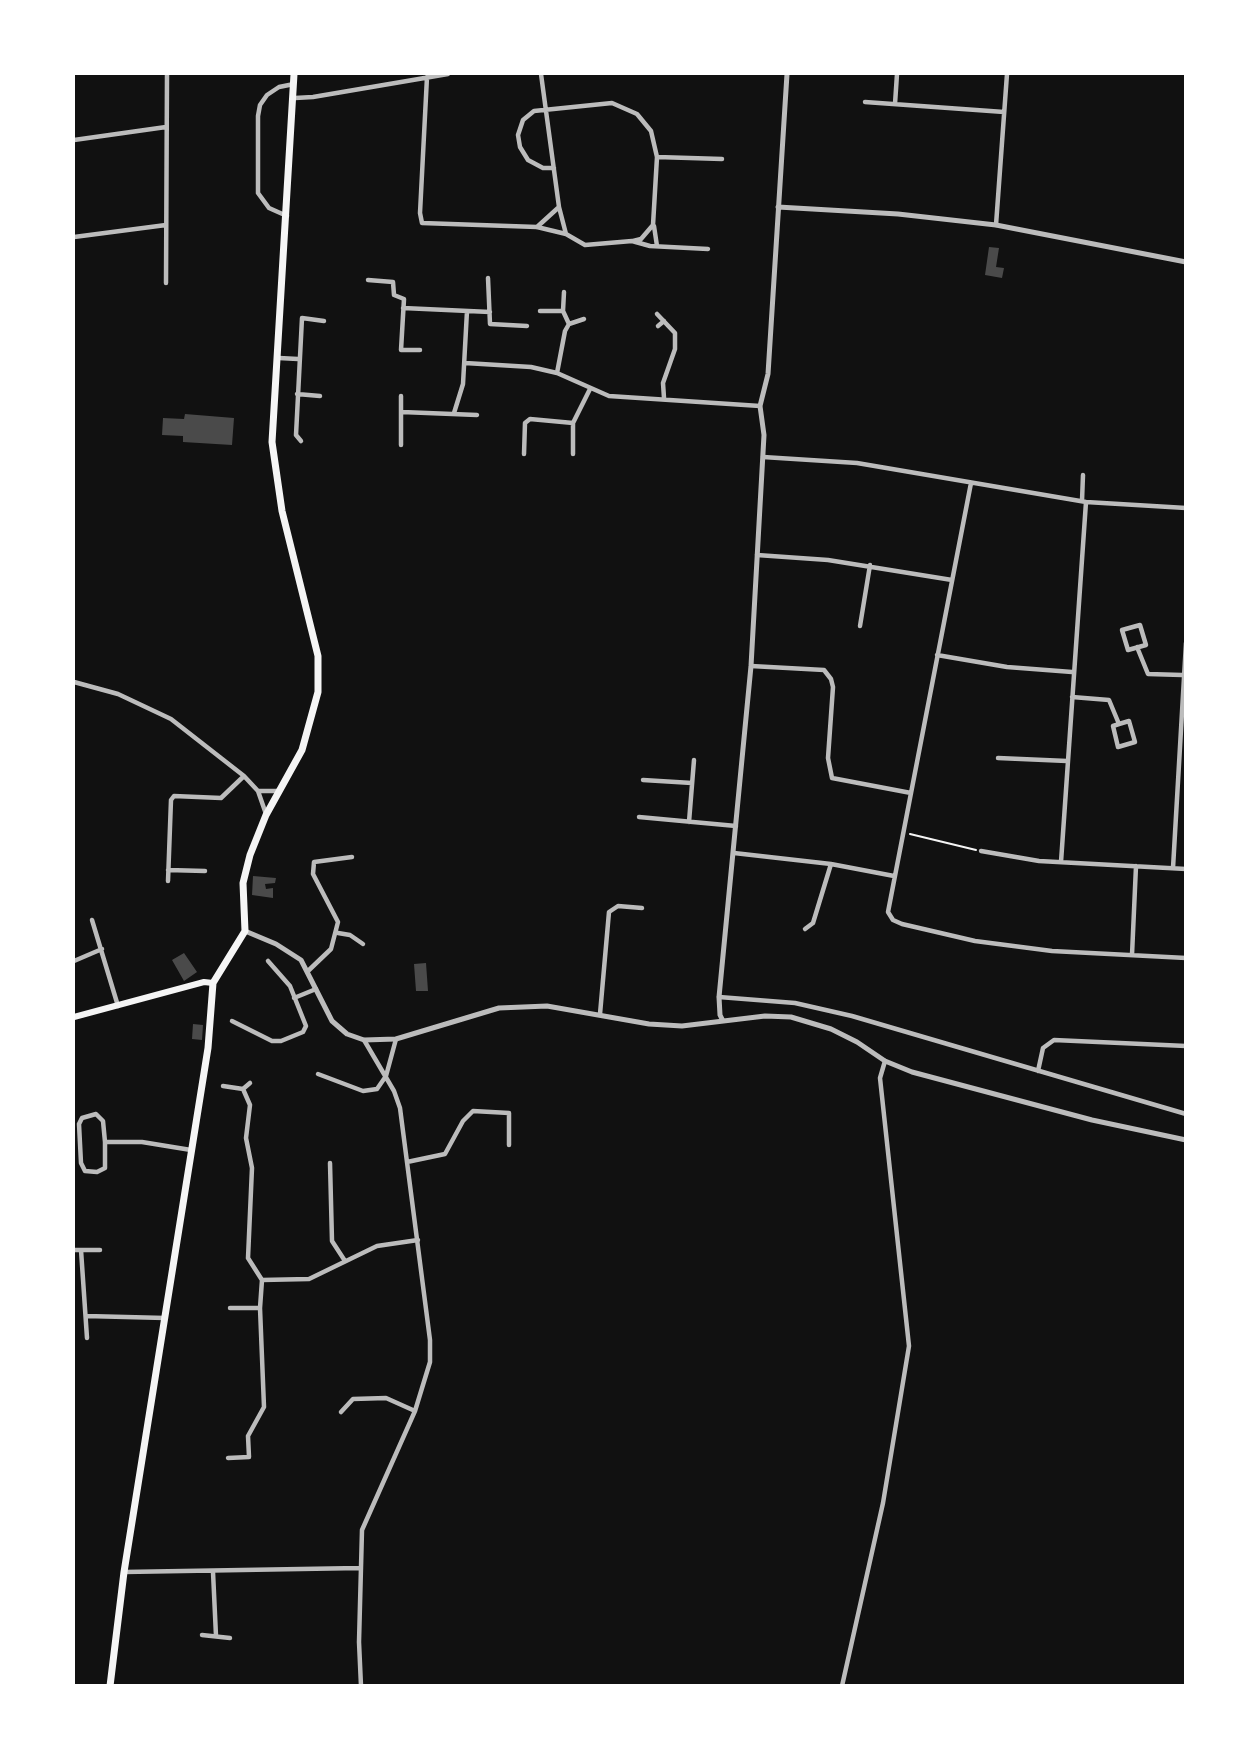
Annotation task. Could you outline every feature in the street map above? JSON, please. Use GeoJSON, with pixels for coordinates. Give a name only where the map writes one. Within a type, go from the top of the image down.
{"type":"FeatureCollection","features":[{"type":"Feature","properties":{"kind":"main road"},"geometry":{"type":"LineString","coordinates":[[110,1685],[124,1572],[208,1048],[213,984],[245,931],[243,883],[266,815],[302,750],[318,692],[318,656],[275,472],[272,442],[295,97],[294,74]]}},
{"type":"Feature","properties":{"kind":"main road"},"geometry":{"type":"LineString","coordinates":[[74,1017],[204,982],[213,984]]}},
{"type":"Feature","properties":{"kind":"street"},"geometry":{"type":"LineString","coordinates":[[166,283],[167,74]]}},
{"type":"Feature","properties":{"kind":"street"},"geometry":{"type":"LineString","coordinates":[[295,97],[313,97],[448,74]]}},
{"type":"Feature","properties":{"kind":"street"},"geometry":{"type":"LineString","coordinates":[[541,74],[559,207],[566,234]]}},
{"type":"Feature","properties":{"kind":"street"},"geometry":{"type":"LineString","coordinates":[[723,1021],[719,997],[751,666],[764,435],[760,406],[768,374],[786,74]]}},
{"type":"Feature","properties":{"kind":"street"},"geometry":{"type":"LineString","coordinates":[[895,104],[897,74]]}},
{"type":"Feature","properties":{"kind":"street"},"geometry":{"type":"LineString","coordinates":[[996,225],[1007,74]]}},
{"type":"Feature","properties":{"kind":"street"},"geometry":{"type":"LineString","coordinates":[[427,77],[420,213],[422,223],[537,227],[566,234],[585,245],[641,239],[653,225]]}},
{"type":"Feature","properties":{"kind":"street"},"geometry":{"type":"LineString","coordinates":[[287,216],[269,208],[258,193],[258,117],[267,95],[279,87],[294,84]]}},
{"type":"Feature","properties":{"kind":"street"},"geometry":{"type":"LineString","coordinates":[[865,102],[1004,112]]}},
{"type":"Feature","properties":{"kind":"street"},"geometry":{"type":"LineString","coordinates":[[554,168],[543,168],[528,160],[520,147],[518,135],[523,120],[534,111],[612,103],[637,114],[651,131],[657,157],[653,225],[657,246]]}},
{"type":"Feature","properties":{"kind":"street"},"geometry":{"type":"LineString","coordinates":[[74,140],[166,127]]}},
{"type":"Feature","properties":{"kind":"street"},"geometry":{"type":"LineString","coordinates":[[657,157],[722,159]]}},
{"type":"Feature","properties":{"kind":"street"},"geometry":{"type":"LineString","coordinates":[[537,227],[559,207]]}},
{"type":"Feature","properties":{"kind":"street"},"geometry":{"type":"LineString","coordinates":[[778,207],[898,214],[996,225],[1185,262]]}},
{"type":"Feature","properties":{"kind":"street"},"geometry":{"type":"LineString","coordinates":[[74,237],[166,225]]}},
{"type":"Feature","properties":{"kind":"street"},"geometry":{"type":"LineString","coordinates":[[632,241],[657,246],[708,248]]}},
{"type":"Feature","properties":{"kind":"street"},"geometry":{"type":"LineString","coordinates":[[488,278],[490,324],[527,326]]}},
{"type":"Feature","properties":{"kind":"street"},"geometry":{"type":"LineString","coordinates":[[368,280],[393,282],[394,295],[404,299],[401,350],[420,350]]}},
{"type":"Feature","properties":{"kind":"street"},"geometry":{"type":"LineString","coordinates":[[564,292],[563,311],[569,324]]}},
{"type":"Feature","properties":{"kind":"street"},"geometry":{"type":"LineString","coordinates":[[403,308],[490,312]]}},
{"type":"Feature","properties":{"kind":"street"},"geometry":{"type":"LineString","coordinates":[[454,414],[465,363],[467,311]]}},
{"type":"Feature","properties":{"kind":"street"},"geometry":{"type":"LineString","coordinates":[[540,311],[563,311]]}},
{"type":"Feature","properties":{"kind":"street"},"geometry":{"type":"LineString","coordinates":[[657,314],[675,333],[675,349],[663,383],[664,398]]}},
{"type":"Feature","properties":{"kind":"street"},"geometry":{"type":"LineString","coordinates":[[301,440],[296,435],[302,318],[324,321]]}},
{"type":"Feature","properties":{"kind":"street"},"geometry":{"type":"LineString","coordinates":[[557,373],[565,331],[569,324],[584,319]]}},
{"type":"Feature","properties":{"kind":"street"},"geometry":{"type":"LineString","coordinates":[[659,326],[664,321]]}},
{"type":"Feature","properties":{"kind":"street"},"geometry":{"type":"LineString","coordinates":[[279,358],[298,359]]}},
{"type":"Feature","properties":{"kind":"street"},"geometry":{"type":"LineString","coordinates":[[465,363],[531,367],[557,373],[609,396],[760,406]]}},
{"type":"Feature","properties":{"kind":"street"},"geometry":{"type":"LineString","coordinates":[[573,454],[573,423],[590,389]]}},
{"type":"Feature","properties":{"kind":"street"},"geometry":{"type":"LineString","coordinates":[[297,394],[320,396]]}},
{"type":"Feature","properties":{"kind":"street"},"geometry":{"type":"LineString","coordinates":[[401,396],[401,445]]}},
{"type":"Feature","properties":{"kind":"street"},"geometry":{"type":"LineString","coordinates":[[402,412],[477,415]]}},
{"type":"Feature","properties":{"kind":"street"},"geometry":{"type":"LineString","coordinates":[[524,454],[525,424],[530,419],[573,423]]}},
{"type":"Feature","properties":{"kind":"street"},"geometry":{"type":"LineString","coordinates":[[763,457],[857,463],[1084,501],[1185,508]]}},
{"type":"Feature","properties":{"kind":"street"},"geometry":{"type":"LineString","coordinates":[[1061,862],[1084,501],[1083,475]]}},
{"type":"Feature","properties":{"kind":"street"},"geometry":{"type":"LineString","coordinates":[[971,483],[888,912],[893,920],[902,924],[1015,947],[1185,958]]}},
{"type":"Feature","properties":{"kind":"street"},"geometry":{"type":"LineString","coordinates":[[757,555],[870,565],[952,580]]}},
{"type":"Feature","properties":{"kind":"street"},"geometry":{"type":"LineString","coordinates":[[860,626],[870,565]]}},
{"type":"Feature","properties":{"kind":"street"},"geometry":{"type":"LineString","coordinates":[[1140,625],[1146,645],[1137,647],[1128,650],[1122,630],[1140,625]]}},
{"type":"Feature","properties":{"kind":"street"},"geometry":{"type":"LineString","coordinates":[[1173,868],[1185,643]]}},
{"type":"Feature","properties":{"kind":"street"},"geometry":{"type":"LineString","coordinates":[[1137,647],[1148,674],[1182,675]]}},
{"type":"Feature","properties":{"kind":"street"},"geometry":{"type":"LineString","coordinates":[[937,655],[1007,667],[1072,672]]}},
{"type":"Feature","properties":{"kind":"street"},"geometry":{"type":"LineString","coordinates":[[751,666],[824,670],[833,687],[828,758],[832,778],[911,793]]}},
{"type":"Feature","properties":{"kind":"street"},"geometry":{"type":"LineString","coordinates":[[74,682],[118,694],[171,719],[244,776],[258,791],[266,815]]}},
{"type":"Feature","properties":{"kind":"street"},"geometry":{"type":"LineString","coordinates":[[1072,697],[1109,700],[1119,724]]}},
{"type":"Feature","properties":{"kind":"street"},"geometry":{"type":"LineString","coordinates":[[1129,721],[1135,742],[1118,747],[1113,726],[1119,724],[1129,721]]}},
{"type":"Feature","properties":{"kind":"street"},"geometry":{"type":"LineString","coordinates":[[998,758],[1068,761]]}},
{"type":"Feature","properties":{"kind":"street"},"geometry":{"type":"LineString","coordinates":[[689,822],[694,760]]}},
{"type":"Feature","properties":{"kind":"street"},"geometry":{"type":"LineString","coordinates":[[168,881],[171,800],[174,796],[221,798],[244,776]]}},
{"type":"Feature","properties":{"kind":"street"},"geometry":{"type":"LineString","coordinates":[[643,780],[691,783]]}},
{"type":"Feature","properties":{"kind":"street"},"geometry":{"type":"LineString","coordinates":[[1177,784],[1185,785]]}},
{"type":"Feature","properties":{"kind":"street"},"geometry":{"type":"LineString","coordinates":[[258,791],[280,791]]}},
{"type":"Feature","properties":{"kind":"street"},"geometry":{"type":"LineString","coordinates":[[639,817],[736,826]]}},
{"type":"Feature","properties":{"kind":"street"},"geometry":{"type":"LineString","coordinates":[[981,851],[1061,862],[1185,869]]}},
{"type":"Feature","properties":{"kind":"street"},"geometry":{"type":"LineString","coordinates":[[734,853],[831,864],[894,876]]}},
{"type":"Feature","properties":{"kind":"street"},"geometry":{"type":"LineString","coordinates":[[308,971],[331,949],[338,933],[335,912],[313,874],[314,862],[352,857]]}},
{"type":"Feature","properties":{"kind":"street"},"geometry":{"type":"LineString","coordinates":[[805,929],[813,923],[831,864]]}},
{"type":"Feature","properties":{"kind":"street"},"geometry":{"type":"LineString","coordinates":[[1132,955],[1136,866]]}},
{"type":"Feature","properties":{"kind":"street"},"geometry":{"type":"LineString","coordinates":[[168,870],[205,871]]}},
{"type":"Feature","properties":{"kind":"street"},"geometry":{"type":"LineString","coordinates":[[600,1014],[609,912],[618,906],[642,908]]}},
{"type":"Feature","properties":{"kind":"street"},"geometry":{"type":"LineString","coordinates":[[92,920],[118,1006]]}},
{"type":"Feature","properties":{"kind":"street"},"geometry":{"type":"LineString","coordinates":[[245,931],[276,944],[301,960],[332,1021],[347,1034],[364,1040],[396,1039],[463,1016],[499,1008],[547,1006],[649,1024],[682,1026],[765,1016],[791,1017],[849,1038],[885,1061],[912,1072],[1091,1121],[1185,1139]]}},
{"type":"Feature","properties":{"kind":"street"},"geometry":{"type":"LineString","coordinates":[[338,933],[350,935],[363,944]]}},
{"type":"Feature","properties":{"kind":"street"},"geometry":{"type":"LineString","coordinates":[[74,961],[102,949]]}},
{"type":"Feature","properties":{"kind":"street"},"geometry":{"type":"LineString","coordinates":[[232,1021],[272,1041],[281,1041],[303,1032],[306,1026],[290,986],[268,961]]}},
{"type":"Feature","properties":{"kind":"street"},"geometry":{"type":"LineString","coordinates":[[294,998],[316,989]]}},
{"type":"Feature","properties":{"kind":"street"},"geometry":{"type":"LineString","coordinates":[[719,997],[738,996],[795,1003],[852,1016],[1185,1114]]}},
{"type":"Feature","properties":{"kind":"street"},"geometry":{"type":"LineString","coordinates":[[318,1074],[363,1091],[377,1089],[386,1076],[396,1039]]}},
{"type":"Feature","properties":{"kind":"street"},"geometry":{"type":"LineString","coordinates":[[361,1685],[362,1530],[415,1411],[430,1362],[430,1340],[400,1108],[386,1076],[365,1047],[364,1040]]}},
{"type":"Feature","properties":{"kind":"street"},"geometry":{"type":"LineString","coordinates":[[1038,1071],[1044,1048],[1054,1040],[1185,1046]]}},
{"type":"Feature","properties":{"kind":"street"},"geometry":{"type":"LineString","coordinates":[[842,1685],[883,1503],[909,1346],[880,1078],[885,1061]]}},
{"type":"Feature","properties":{"kind":"street"},"geometry":{"type":"LineString","coordinates":[[223,1086],[243,1089],[250,1083]]}},
{"type":"Feature","properties":{"kind":"street"},"geometry":{"type":"LineString","coordinates":[[228,1458],[249,1457],[248,1436],[264,1407],[260,1308],[262,1280],[248,1258],[253,1168],[246,1138],[250,1105],[243,1089]]}},
{"type":"Feature","properties":{"kind":"street"},"geometry":{"type":"LineString","coordinates":[[407,1162],[445,1154],[463,1121],[473,1111],[509,1112],[509,1145]]}},
{"type":"Feature","properties":{"kind":"street"},"geometry":{"type":"LineString","coordinates":[[96,1114],[103,1121],[106,1142],[105,1168],[97,1172],[85,1171],[81,1163],[79,1124],[82,1118],[96,1114]]}},
{"type":"Feature","properties":{"kind":"street"},"geometry":{"type":"LineString","coordinates":[[106,1142],[142,1142],[191,1150]]}},
{"type":"Feature","properties":{"kind":"street"},"geometry":{"type":"LineString","coordinates":[[330,1163],[332,1241],[345,1261]]}},
{"type":"Feature","properties":{"kind":"street"},"geometry":{"type":"LineString","coordinates":[[262,1280],[309,1279],[377,1246],[418,1240]]}},
{"type":"Feature","properties":{"kind":"street"},"geometry":{"type":"LineString","coordinates":[[74,1250],[100,1250]]}},
{"type":"Feature","properties":{"kind":"street"},"geometry":{"type":"LineString","coordinates":[[81,1250],[87,1338]]}},
{"type":"Feature","properties":{"kind":"street"},"geometry":{"type":"LineString","coordinates":[[230,1308],[260,1308]]}},
{"type":"Feature","properties":{"kind":"street"},"geometry":{"type":"LineString","coordinates":[[86,1316],[165,1318]]}},
{"type":"Feature","properties":{"kind":"street"},"geometry":{"type":"LineString","coordinates":[[341,1412],[353,1399],[386,1398],[415,1411]]}},
{"type":"Feature","properties":{"kind":"street"},"geometry":{"type":"LineString","coordinates":[[124,1572],[360,1568]]}},
{"type":"Feature","properties":{"kind":"street"},"geometry":{"type":"LineString","coordinates":[[213,1572],[216,1636]]}},
{"type":"Feature","properties":{"kind":"street"},"geometry":{"type":"LineString","coordinates":[[202,1635],[230,1638]]}},
{"type":"Feature","properties":{"kind":"path"},"geometry":{"type":"LineString","coordinates":[[903,833],[981,851]]}},
{"type":"Feature","properties":{"kind":"building"},"geometry":{"type":"Polygon","coordinates":[[[989,247],[999,248],[996,267],[1004,268],[1002,278],[985,275],[989,247]]]}},
{"type":"Feature","properties":{"kind":"building"},"geometry":{"type":"Polygon","coordinates":[[[185,414],[234,418],[232,445],[183,442],[183,436],[162,435],[163,418],[184,419],[185,414]]]}},
{"type":"Feature","properties":{"kind":"building"},"geometry":{"type":"Polygon","coordinates":[[[253,876],[276,878],[275,883],[265,884],[266,889],[273,888],[273,898],[252,895],[253,876]]]}},
{"type":"Feature","properties":{"kind":"building"},"geometry":{"type":"Polygon","coordinates":[[[184,953],[197,972],[184,981],[172,960],[184,953]]]}},
{"type":"Feature","properties":{"kind":"building"},"geometry":{"type":"Polygon","coordinates":[[[426,963],[428,991],[416,991],[414,964],[426,963]]]}},
{"type":"Feature","properties":{"kind":"building"},"geometry":{"type":"Polygon","coordinates":[[[193,1024],[203,1025],[202,1040],[192,1039],[193,1024]]]}}]}
